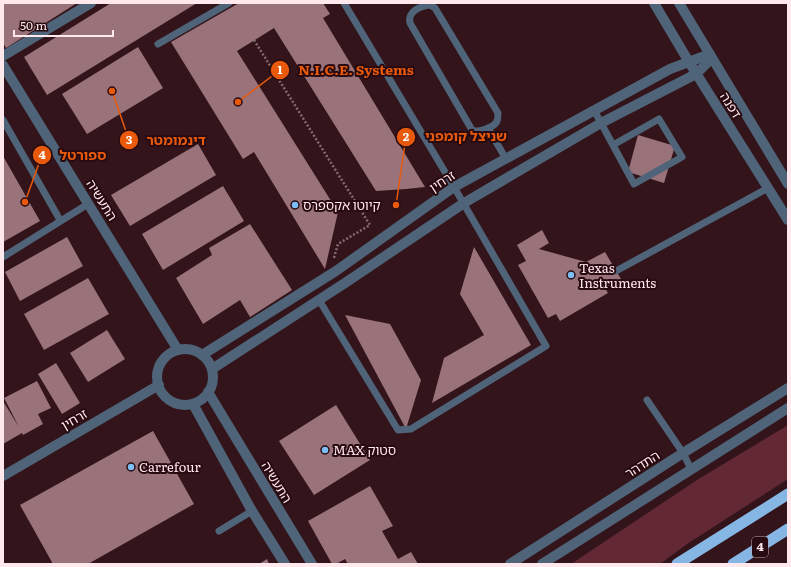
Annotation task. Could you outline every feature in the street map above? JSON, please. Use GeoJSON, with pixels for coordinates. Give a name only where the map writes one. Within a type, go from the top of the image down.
{"type":"FeatureCollection","features":[{"type":"Feature","properties":{"kind":"highway"},"geometry":{"type":"LineString","coordinates":[[677,564],[788,494]]}},
{"type":"Feature","properties":{"kind":"highway","name":"4"},"geometry":{"type":"LineString","coordinates":[[733,564],[788,529]]}},
{"type":"Feature","properties":{"kind":"street"},"geometry":{"type":"LineString","coordinates":[[3,56],[91,3]]}},
{"type":"Feature","properties":{"kind":"street","name":"דפנה"},"geometry":{"type":"LineString","coordinates":[[654,3],[696,74],[788,220]]}},
{"type":"Feature","properties":{"kind":"street","name":"דפנה"},"geometry":{"type":"LineString","coordinates":[[679,3],[788,184]]}},
{"type":"Feature","properties":{"kind":"street"},"geometry":{"type":"LineString","coordinates":[[212,369],[319,300],[464,203],[601,124],[696,74],[711,56]]}},
{"type":"Feature","properties":{"kind":"street","name":"זרחין"},"geometry":{"type":"LineString","coordinates":[[202,355],[336,271],[454,187],[670,69],[711,56]]}},
{"type":"Feature","properties":{"kind":"street","name":"התעשיה"},"geometry":{"type":"LineString","coordinates":[[3,65],[178,350]]}},
{"type":"Feature","properties":{"kind":"street"},"geometry":{"type":"LineString","coordinates":[[178,350],[192,350],[202,355],[208,361],[212,369],[212,382],[208,392],[203,398],[193,404],[180,404],[169,400],[162,392],[157,378],[159,367],[165,357],[178,350]]}},
{"type":"Feature","properties":{"kind":"street","name":"זרחין"},"geometry":{"type":"LineString","coordinates":[[3,476],[159,385]]}},
{"type":"Feature","properties":{"kind":"street","name":"התדהר"},"geometry":{"type":"LineString","coordinates":[[510,564],[683,453],[788,388]]}},
{"type":"Feature","properties":{"kind":"street","name":"התעשיה"},"geometry":{"type":"LineString","coordinates":[[208,392],[312,564]]}},
{"type":"Feature","properties":{"kind":"street"},"geometry":{"type":"LineString","coordinates":[[193,404],[252,511],[285,564]]}},
{"type":"Feature","properties":{"kind":"street"},"geometry":{"type":"LineString","coordinates":[[542,564],[788,408]]}},
{"type":"Feature","properties":{"kind":"lane"},"geometry":{"type":"LineString","coordinates":[[158,44],[229,3]]}},
{"type":"Feature","properties":{"kind":"lane"},"geometry":{"type":"LineString","coordinates":[[319,300],[398,430],[411,429],[546,346],[464,203],[344,3]]}},
{"type":"Feature","properties":{"kind":"lane"},"geometry":{"type":"LineString","coordinates":[[430,5],[435,8],[498,113],[496,123],[488,128],[476,132],[472,130],[410,23],[409,20],[412,12],[424,6],[430,5]]}},
{"type":"Feature","properties":{"kind":"lane"},"geometry":{"type":"LineString","coordinates":[[594,110],[634,184],[682,157],[659,119],[613,145]]}},
{"type":"Feature","properties":{"kind":"lane"},"geometry":{"type":"LineString","coordinates":[[3,120],[60,220]]}},
{"type":"Feature","properties":{"kind":"lane"},"geometry":{"type":"LineString","coordinates":[[488,128],[506,159]]}},
{"type":"Feature","properties":{"kind":"lane"},"geometry":{"type":"LineString","coordinates":[[616,271],[768,188]]}},
{"type":"Feature","properties":{"kind":"lane"},"geometry":{"type":"LineString","coordinates":[[3,257],[60,220],[88,204]]}},
{"type":"Feature","properties":{"kind":"lane"},"geometry":{"type":"LineString","coordinates":[[647,400],[683,453],[691,469]]}},
{"type":"Feature","properties":{"kind":"lane"},"geometry":{"type":"LineString","coordinates":[[219,531],[252,511]]}},
{"type":"Feature","properties":{"kind":"path"},"geometry":{"type":"LineString","coordinates":[[254,40],[370,225],[338,244],[332,264]]}},
{"type":"Feature","properties":{"kind":"shaded area"},"geometry":{"type":"Polygon","coordinates":[[[788,425],[788,479],[687,544],[660,564],[571,564],[697,480],[788,425]]]}},
{"type":"Feature","properties":{"kind":"building"},"geometry":{"type":"Polygon","coordinates":[[[3,3],[77,3],[6,48],[3,43],[3,3]]]}},
{"type":"Feature","properties":{"kind":"building"},"geometry":{"type":"Polygon","coordinates":[[[111,3],[197,3],[47,95],[24,57],[111,3]]]}},
{"type":"Feature","properties":{"kind":"building"},"geometry":{"type":"Polygon","coordinates":[[[239,3],[323,3],[330,14],[323,18],[425,187],[376,191],[274,28],[237,51],[338,212],[325,269],[254,152],[243,159],[171,42],[239,3]]]}},
{"type":"Feature","properties":{"kind":"building"},"geometry":{"type":"Polygon","coordinates":[[[138,47],[163,88],[87,134],[62,94],[138,47]]]}},
{"type":"Feature","properties":{"kind":"building"},"geometry":{"type":"Polygon","coordinates":[[[638,135],[675,146],[664,183],[628,172],[638,135]]]}},
{"type":"Feature","properties":{"kind":"building"},"geometry":{"type":"Polygon","coordinates":[[[198,144],[216,175],[130,226],[111,195],[198,144]]]}},
{"type":"Feature","properties":{"kind":"building"},"geometry":{"type":"Polygon","coordinates":[[[3,156],[40,221],[3,242],[3,156]]]}},
{"type":"Feature","properties":{"kind":"building"},"geometry":{"type":"Polygon","coordinates":[[[223,186],[244,221],[163,270],[142,234],[223,186]]]}},
{"type":"Feature","properties":{"kind":"building"},"geometry":{"type":"Polygon","coordinates":[[[250,224],[292,290],[250,317],[240,300],[203,324],[176,278],[212,255],[209,248],[250,224]]]}},
{"type":"Feature","properties":{"kind":"building","name":"Texas Instruments"},"geometry":{"type":"Polygon","coordinates":[[[542,230],[549,243],[539,249],[586,262],[605,252],[621,279],[605,288],[608,293],[560,321],[556,314],[548,318],[518,265],[526,261],[517,245],[542,230]]]}},
{"type":"Feature","properties":{"kind":"building"},"geometry":{"type":"Polygon","coordinates":[[[67,237],[83,266],[20,301],[5,272],[67,237]]]}},
{"type":"Feature","properties":{"kind":"building"},"geometry":{"type":"Polygon","coordinates":[[[474,247],[531,345],[432,403],[444,358],[484,335],[460,294],[474,247]]]}},
{"type":"Feature","properties":{"kind":"building"},"geometry":{"type":"Polygon","coordinates":[[[88,278],[109,314],[44,350],[24,314],[88,278]]]}},
{"type":"Feature","properties":{"kind":"building"},"geometry":{"type":"Polygon","coordinates":[[[345,315],[390,324],[421,380],[406,429],[345,315]]]}},
{"type":"Feature","properties":{"kind":"building"},"geometry":{"type":"Polygon","coordinates":[[[107,330],[125,359],[88,382],[70,353],[107,330]]]}},
{"type":"Feature","properties":{"kind":"building"},"geometry":{"type":"Polygon","coordinates":[[[56,363],[80,403],[62,414],[38,374],[56,363]]]}},
{"type":"Feature","properties":{"kind":"building"},"geometry":{"type":"Polygon","coordinates":[[[37,381],[51,408],[38,414],[43,424],[23,435],[22,433],[3,444],[3,401],[19,427],[4,398],[37,381]]]}},
{"type":"Feature","properties":{"kind":"building","name":"MAX סטוק"},"geometry":{"type":"Polygon","coordinates":[[[336,405],[370,460],[314,495],[279,441],[336,405]]]}},
{"type":"Feature","properties":{"kind":"building","name":"Carrefour"},"geometry":{"type":"Polygon","coordinates":[[[153,431],[194,504],[88,564],[53,564],[20,505],[153,431]]]}},
{"type":"Feature","properties":{"kind":"building"},"geometry":{"type":"Polygon","coordinates":[[[370,486],[393,526],[382,531],[398,559],[411,552],[418,564],[348,564],[345,559],[336,564],[332,564],[308,521],[370,486]]]}},
{"type":"Feature","properties":{"kind":"building"},"geometry":{"type":"Polygon","coordinates":[[[267,559],[269,564],[259,564],[267,559]]]}},
{"type":"Feature","properties":{"kind":"place","name":"דינמומטר"},"geometry":{"type":"Point","coordinates":[112,91]}},
{"type":"Feature","properties":{"kind":"place","name":"N.I.C.E. Systems"},"geometry":{"type":"Point","coordinates":[238,102]}},
{"type":"Feature","properties":{"kind":"place","name":"ספורטל"},"geometry":{"type":"Point","coordinates":[25,202]}},
{"type":"Feature","properties":{"kind":"place","name":"קיוטו אקספרס"},"geometry":{"type":"Point","coordinates":[295,205]}},
{"type":"Feature","properties":{"kind":"place","name":"שניצל קומפני"},"geometry":{"type":"Point","coordinates":[396,205]}},
{"type":"Feature","properties":{"kind":"place","name":"Texas Instruments"},"geometry":{"type":"Point","coordinates":[571,275]}},
{"type":"Feature","properties":{"kind":"place","name":"MAX סטוק"},"geometry":{"type":"Point","coordinates":[325,450]}},
{"type":"Feature","properties":{"kind":"place","name":"Carrefour"},"geometry":{"type":"Point","coordinates":[131,467]}}]}
